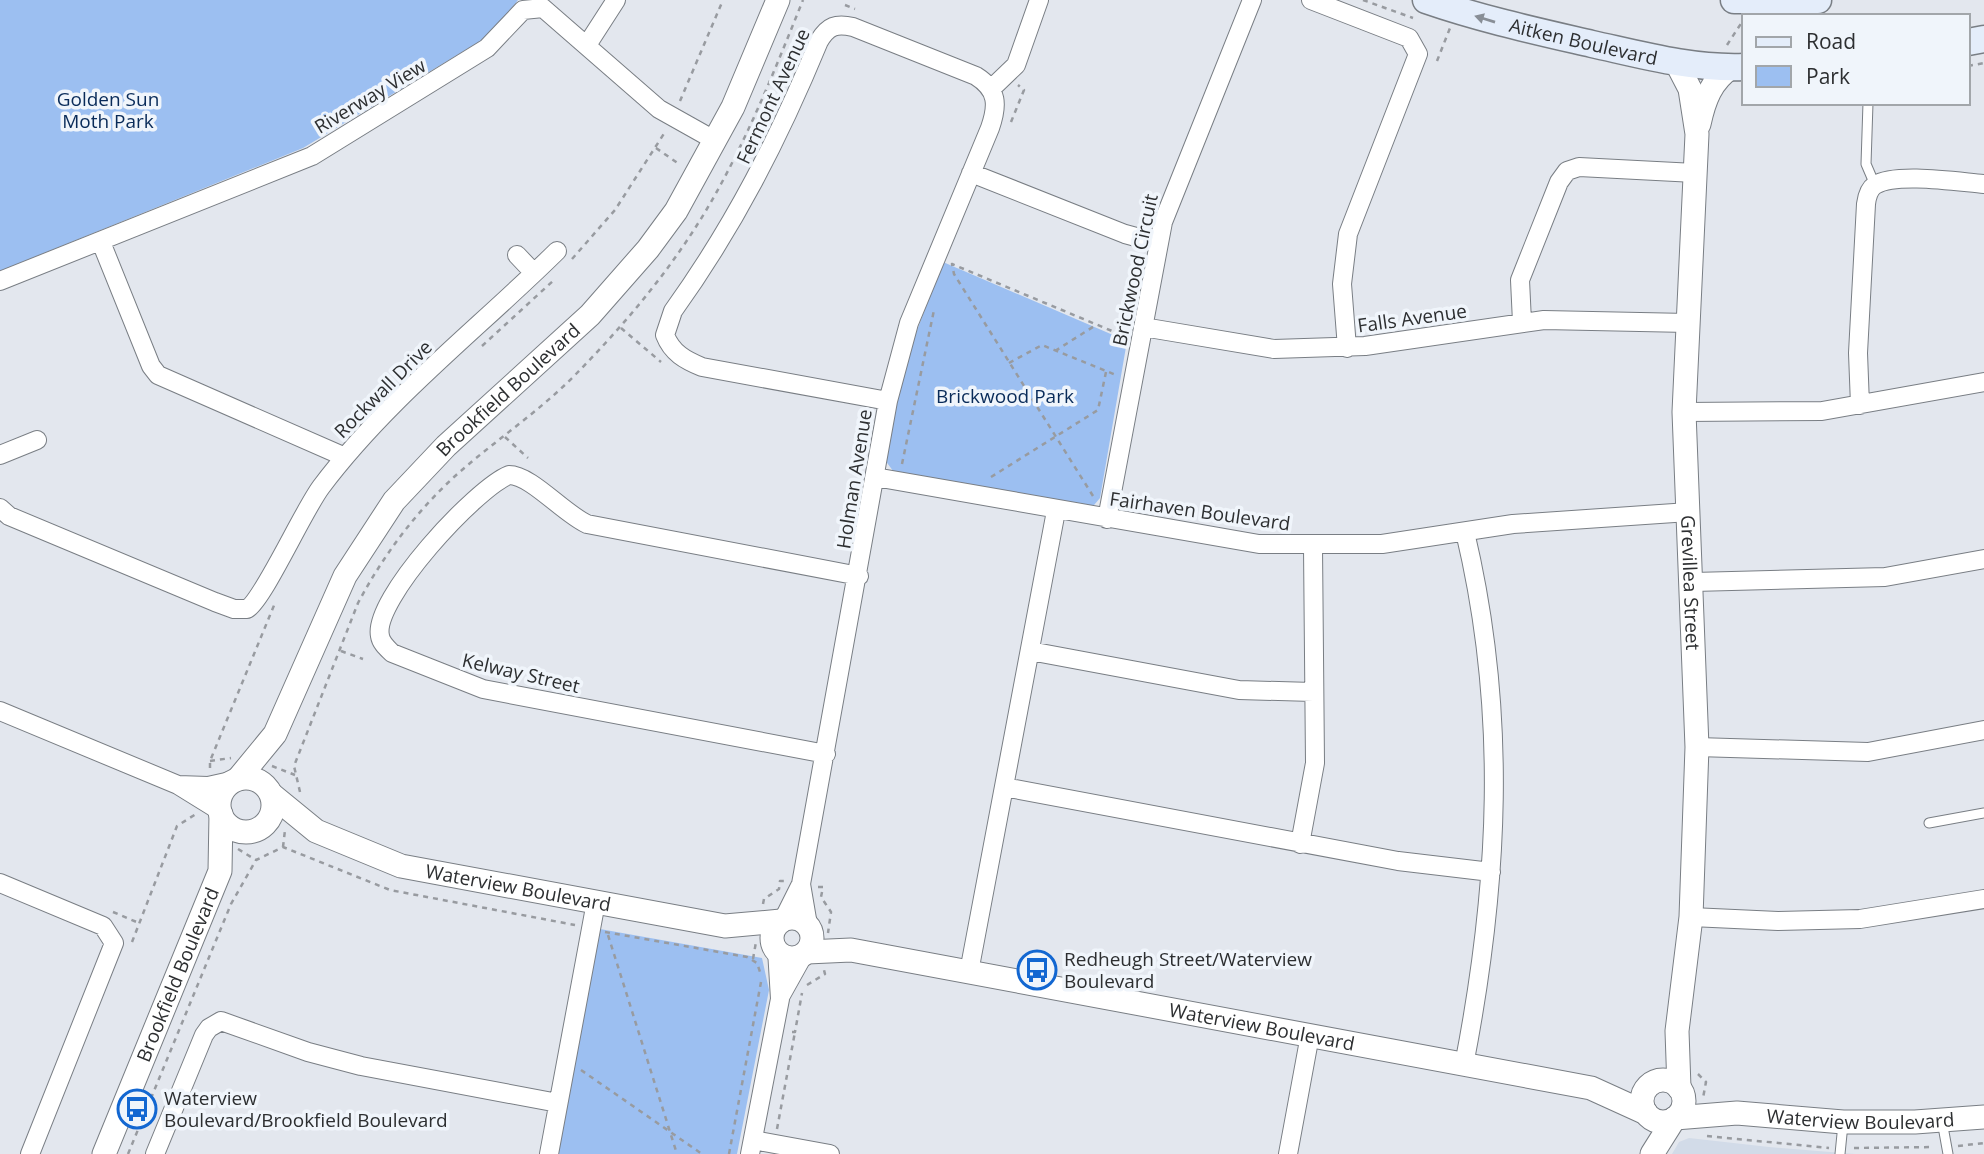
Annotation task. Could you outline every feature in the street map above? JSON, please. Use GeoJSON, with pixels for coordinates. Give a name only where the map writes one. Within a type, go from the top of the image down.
{"type":"FeatureCollection","features":[{"type":"Feature","properties":{"kind":"main road","name":"Aitken Boulevard"},"geometry":{"type":"LineString","coordinates":[[1426,0],[1493,22],[1676,62],[1738,67]]}},
{"type":"Feature","properties":{"kind":"main road"},"geometry":{"type":"LineString","coordinates":[[1734,0],[1818,0]]}},
{"type":"Feature","properties":{"kind":"street"},"geometry":{"type":"LineString","coordinates":[[587,45],[616,0]]}},
{"type":"Feature","properties":{"kind":"street","name":"Brookfield Boulevard"},"geometry":{"type":"LineString","coordinates":[[755,55],[767,0]]}},
{"type":"Feature","properties":{"kind":"street","name":"Brookfield Boulevard"},"geometry":{"type":"LineString","coordinates":[[237,779],[275,734],[345,576],[394,501],[446,446],[565,338],[625,277],[676,211],[716,141],[778,0]]}},
{"type":"Feature","properties":{"kind":"street"},"geometry":{"type":"LineString","coordinates":[[993,92],[1016,65],[1039,0]]}},
{"type":"Feature","properties":{"kind":"street","name":"Brickwood Circuit"},"geometry":{"type":"LineString","coordinates":[[1107,519],[1158,243],[1170,200],[1252,0]]}},
{"type":"Feature","properties":{"kind":"street"},"geometry":{"type":"LineString","coordinates":[[1311,0],[1409,38],[1417,47],[1418,54],[1348,234],[1342,284],[1347,348]]}},
{"type":"Feature","properties":{"kind":"street","name":"Riverway View"},"geometry":{"type":"LineString","coordinates":[[0,281],[312,156],[487,48],[517,15],[530,8],[543,8],[659,109],[716,141]]}},
{"type":"Feature","properties":{"kind":"street","name":"Fermont Avenue"},"geometry":{"type":"LineString","coordinates":[[888,401],[702,367],[686,360],[668,341],[667,322],[754,186],[779,136],[819,41],[831,26],[853,27],[976,76],[993,92]]}},
{"type":"Feature","properties":{"kind":"street"},"geometry":{"type":"LineString","coordinates":[[1676,62],[1690,89],[1697,134]]}},
{"type":"Feature","properties":{"kind":"street"},"geometry":{"type":"LineString","coordinates":[[1697,134],[1708,94],[1718,78],[1738,67]]}},
{"type":"Feature","properties":{"kind":"street","name":"Holman Avenue"},"geometry":{"type":"LineString","coordinates":[[782,920],[801,884],[859,576],[888,401],[909,323],[995,113],[993,92]]}},
{"type":"Feature","properties":{"kind":"street","name":"Grevillea Street"},"geometry":{"type":"LineString","coordinates":[[1679,1088],[1677,1031],[1691,916],[1697,747],[1693,582],[1684,412],[1697,134]]}},
{"type":"Feature","properties":{"kind":"street"},"geometry":{"type":"LineString","coordinates":[[1522,322],[1519,289],[1523,269],[1559,183],[1567,171],[1578,167],[1695,173]]}},
{"type":"Feature","properties":{"kind":"street"},"geometry":{"type":"LineString","coordinates":[[971,173],[1125,234],[1158,243]]}},
{"type":"Feature","properties":{"kind":"street"},"geometry":{"type":"LineString","coordinates":[[1860,405],[1858,353],[1866,204],[1875,185],[1899,179],[1984,184]]}},
{"type":"Feature","properties":{"kind":"street"},"geometry":{"type":"LineString","coordinates":[[101,242],[141,342],[158,376],[345,457]]}},
{"type":"Feature","properties":{"kind":"street","name":"Rockwall Drive"},"geometry":{"type":"LineString","coordinates":[[0,508],[9,516],[241,610],[258,599],[299,520],[345,457],[399,398],[557,251]]}},
{"type":"Feature","properties":{"kind":"street"},"geometry":{"type":"LineString","coordinates":[[517,255],[534,273]]}},
{"type":"Feature","properties":{"kind":"street","name":"Falls Avenue"},"geometry":{"type":"LineString","coordinates":[[1143,327],[1274,349],[1347,348],[1522,322],[1576,320],[1688,323]]}},
{"type":"Feature","properties":{"kind":"street"},"geometry":{"type":"LineString","coordinates":[[1684,412],[1822,411],[1984,382]]}},
{"type":"Feature","properties":{"kind":"street"},"geometry":{"type":"LineString","coordinates":[[0,455],[37,440]]}},
{"type":"Feature","properties":{"kind":"street","name":"Kelway Street"},"geometry":{"type":"LineString","coordinates":[[825,754],[483,689],[392,653],[382,641],[380,630],[391,602],[434,539],[487,488],[509,475],[526,479],[563,511],[587,524],[859,576]]}},
{"type":"Feature","properties":{"kind":"street","name":"Fairhaven Boulevard"},"geometry":{"type":"LineString","coordinates":[[875,477],[1210,538],[1313,547],[1409,542],[1513,524],[1689,512]]}},
{"type":"Feature","properties":{"kind":"street"},"geometry":{"type":"LineString","coordinates":[[970,972],[1056,511]]}},
{"type":"Feature","properties":{"kind":"street"},"geometry":{"type":"LineString","coordinates":[[1464,1065],[1488,927],[1494,731],[1492,680],[1481,606],[1465,532]]}},
{"type":"Feature","properties":{"kind":"street"},"geometry":{"type":"LineString","coordinates":[[1300,844],[1315,764],[1313,547]]}},
{"type":"Feature","properties":{"kind":"street"},"geometry":{"type":"LineString","coordinates":[[1693,582],[1885,577],[1984,559]]}},
{"type":"Feature","properties":{"kind":"street"},"geometry":{"type":"LineString","coordinates":[[1030,651],[1239,690],[1313,692]]}},
{"type":"Feature","properties":{"kind":"street"},"geometry":{"type":"LineString","coordinates":[[0,711],[178,785],[213,803],[238,831],[255,830],[269,819],[274,803],[271,793]]}},
{"type":"Feature","properties":{"kind":"street"},"geometry":{"type":"LineString","coordinates":[[1697,747],[1868,752],[1984,730]]}},
{"type":"Feature","properties":{"kind":"street","name":"Brookfield Boulevard"},"geometry":{"type":"LineString","coordinates":[[271,793],[275,734]]}},
{"type":"Feature","properties":{"kind":"street"},"geometry":{"type":"LineString","coordinates":[[213,803],[237,779],[256,779],[271,793],[286,830]]}},
{"type":"Feature","properties":{"kind":"street"},"geometry":{"type":"LineString","coordinates":[[1004,787],[1300,844],[1440,868],[1491,872]]}},
{"type":"Feature","properties":{"kind":"street","name":"Brookfield Boulevard"},"geometry":{"type":"LineString","coordinates":[[213,803],[220,871]]}},
{"type":"Feature","properties":{"kind":"street","name":"Brookfield Boulevard"},"geometry":{"type":"LineString","coordinates":[[104,1154],[220,871],[255,830]]}},
{"type":"Feature","properties":{"kind":"street","name":"Waterview Boulevard"},"geometry":{"type":"LineString","coordinates":[[255,830],[316,831],[401,866],[725,926],[776,949]]}},
{"type":"Feature","properties":{"kind":"street"},"geometry":{"type":"LineString","coordinates":[[0,883],[103,926],[114,943],[30,1154]]}},
{"type":"Feature","properties":{"kind":"street","name":"Holman Avenue"},"geometry":{"type":"LineString","coordinates":[[801,884],[809,927]]}},
{"type":"Feature","properties":{"kind":"street"},"geometry":{"type":"LineString","coordinates":[[1691,916],[1778,921],[1860,919],[1984,899]]}},
{"type":"Feature","properties":{"kind":"street"},"geometry":{"type":"LineString","coordinates":[[549,1154],[558,1102],[573,1068],[599,931],[596,902]]}},
{"type":"Feature","properties":{"kind":"street"},"geometry":{"type":"LineString","coordinates":[[780,999],[812,941],[809,927],[794,917],[782,920],[772,936],[776,949],[780,999],[752,1147],[775,1144],[830,1154]]}},
{"type":"Feature","properties":{"kind":"street","name":"Waterview Boulevard"},"geometry":{"type":"LineString","coordinates":[[725,926],[782,920]]}},
{"type":"Feature","properties":{"kind":"street","name":"Waterview Boulevard"},"geometry":{"type":"LineString","coordinates":[[809,927],[851,950]]}},
{"type":"Feature","properties":{"kind":"street"},"geometry":{"type":"LineString","coordinates":[[776,949],[786,957],[805,953]]}},
{"type":"Feature","properties":{"kind":"street","name":"Waterview Boulevard"},"geometry":{"type":"LineString","coordinates":[[805,953],[851,950],[1591,1088],[1653,1083]]}},
{"type":"Feature","properties":{"kind":"street"},"geometry":{"type":"LineString","coordinates":[[155,1154],[204,1035],[216,1023],[226,1022],[308,1052],[361,1066],[558,1102]]}},
{"type":"Feature","properties":{"kind":"street","name":"Grevillea Street"},"geometry":{"type":"LineString","coordinates":[[1653,1083],[1677,1031]]}},
{"type":"Feature","properties":{"kind":"street"},"geometry":{"type":"LineString","coordinates":[[1288,1154],[1310,1035]]}},
{"type":"Feature","properties":{"kind":"street"},"geometry":{"type":"LineString","coordinates":[[1646,1154],[1647,1115],[1642,1101],[1653,1083],[1667,1081],[1679,1088],[1684,1101],[1652,1154]]}},
{"type":"Feature","properties":{"kind":"street","name":"Waterview Boulevard"},"geometry":{"type":"LineString","coordinates":[[1591,1088],[1647,1115]]}},
{"type":"Feature","properties":{"kind":"street","name":"Waterview Boulevard"},"geometry":{"type":"LineString","coordinates":[[1679,1088],[1701,1108]]}},
{"type":"Feature","properties":{"kind":"street","name":"Waterview Boulevard"},"geometry":{"type":"LineString","coordinates":[[1675,1119],[1701,1108],[1843,1122],[1984,1117]]}},
{"type":"Feature","properties":{"kind":"street"},"geometry":{"type":"LineString","coordinates":[[1647,1115],[1658,1122],[1675,1119]]}},
{"type":"Feature","properties":{"kind":"lane"},"geometry":{"type":"LineString","coordinates":[[1868,105],[1866,164],[1875,185]]}},
{"type":"Feature","properties":{"kind":"lane"},"geometry":{"type":"LineString","coordinates":[[1929,823],[1984,813]]}},
{"type":"Feature","properties":{"kind":"lane"},"geometry":{"type":"LineString","coordinates":[[1942,1120],[1948,1154]]}},
{"type":"Feature","properties":{"kind":"lane"},"geometry":{"type":"LineString","coordinates":[[1840,1154],[1843,1122]]}},
{"type":"Feature","properties":{"kind":"path"},"geometry":{"type":"LineString","coordinates":[[128,1154],[231,904],[256,860],[286,830],[301,797],[294,766],[358,603],[391,548],[429,501],[560,389],[652,290],[719,187],[751,124],[803,0]]}},
{"type":"Feature","properties":{"kind":"path"},"geometry":{"type":"LineString","coordinates":[[1437,61],[1450,28]]}},
{"type":"Feature","properties":{"kind":"path"},"geometry":{"type":"LineString","coordinates":[[1093,496],[954,274],[952,264],[1124,336]]}},
{"type":"Feature","properties":{"kind":"path"},"geometry":{"type":"LineString","coordinates":[[1055,351],[1097,324]]}},
{"type":"Feature","properties":{"kind":"path"},"geometry":{"type":"LineString","coordinates":[[620,327],[666,367]]}},
{"type":"Feature","properties":{"kind":"path"},"geometry":{"type":"LineString","coordinates":[[1009,363],[1042,345],[1116,375]]}},
{"type":"Feature","properties":{"kind":"path"},"geometry":{"type":"LineString","coordinates":[[991,477],[1098,410],[1106,372]]}},
{"type":"Feature","properties":{"kind":"path"},"geometry":{"type":"LineString","coordinates":[[504,436],[528,458]]}},
{"type":"Feature","properties":{"kind":"path"},"geometry":{"type":"LineString","coordinates":[[130,948],[177,826],[213,803],[209,761],[261,641]]}},
{"type":"Feature","properties":{"kind":"path"},"geometry":{"type":"LineString","coordinates":[[341,651],[363,659]]}},
{"type":"Feature","properties":{"kind":"path"},"geometry":{"type":"LineString","coordinates":[[286,830],[390,890],[747,957],[757,963],[761,977],[729,1154]]}},
{"type":"Feature","properties":{"kind":"path"},"geometry":{"type":"LineString","coordinates":[[599,931],[605,946]]}},
{"type":"Feature","properties":{"kind":"path"},"geometry":{"type":"LineString","coordinates":[[599,931],[677,1154]]}},
{"type":"Feature","properties":{"kind":"path"},"geometry":{"type":"LineString","coordinates":[[775,1144],[795,1032]]}},
{"type":"Feature","properties":{"kind":"path"},"geometry":{"type":"LineString","coordinates":[[573,1068],[580,1082]]}},
{"type":"Feature","properties":{"kind":"path"},"geometry":{"type":"LineString","coordinates":[[573,1068],[702,1154]]}},
{"type":"Feature","properties":{"kind":"path"},"geometry":{"type":"LineString","coordinates":[[1694,1068],[1706,1082],[1701,1108]]}},
{"type":"Feature","properties":{"kind":"shaded area"},"geometry":{"type":"Polygon","coordinates":[[[1689,1138],[1855,1154],[1672,1154],[1679,1142],[1689,1138]]]}},
{"type":"Feature","properties":{"kind":"green space","name":"Golden Sun Moth Park"},"geometry":{"type":"Polygon","coordinates":[[[0,0],[518,0],[494,31],[482,40],[303,148],[0,271],[0,0]]]}},
{"type":"Feature","properties":{"kind":"green space","name":"Brickwood Park"},"geometry":{"type":"Polygon","coordinates":[[[943,262],[1127,341],[1100,498],[1089,511],[896,475],[885,460],[908,354],[943,262]]]}},
{"type":"Feature","properties":{"kind":"green space"},"geometry":{"type":"Polygon","coordinates":[[[600,929],[762,958],[769,990],[737,1154],[558,1154],[600,929]]]}},
{"type":"Feature","properties":{"kind":"place","name":"Redheugh Street/Waterview Boulevard"},"geometry":{"type":"Point","coordinates":[1037,970]}},
{"type":"Feature","properties":{"kind":"place","name":"Waterview Boulevard/Brookfield Boulevard"},"geometry":{"type":"Point","coordinates":[137,1109]}}]}
